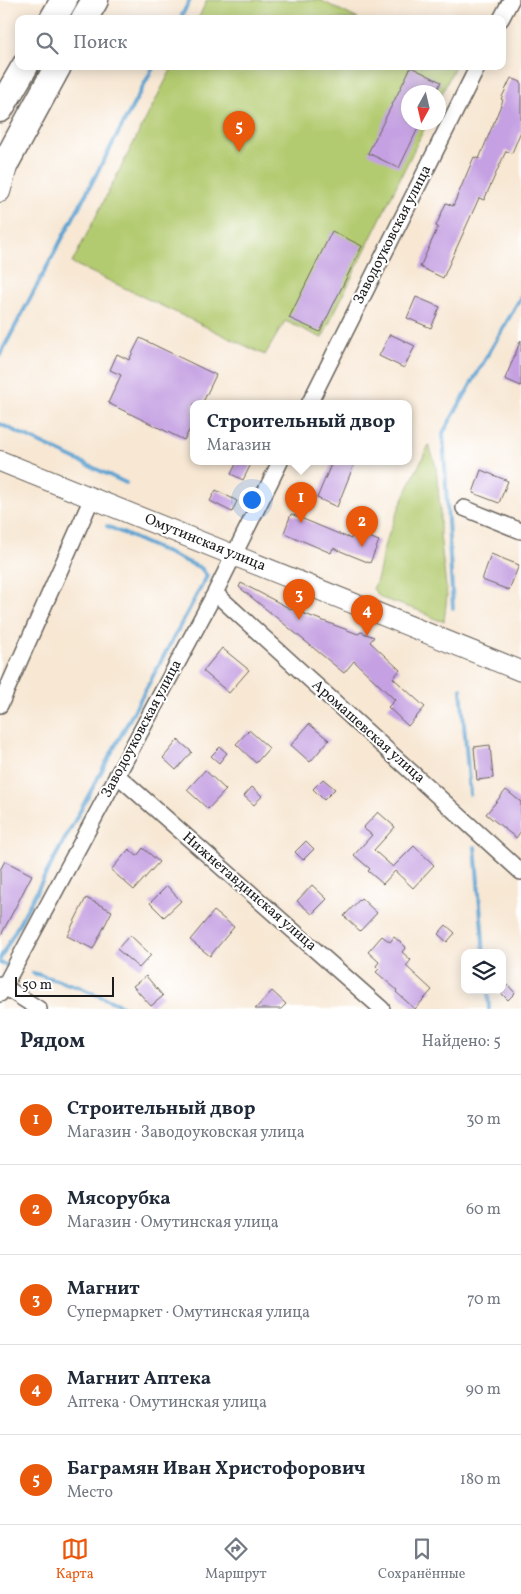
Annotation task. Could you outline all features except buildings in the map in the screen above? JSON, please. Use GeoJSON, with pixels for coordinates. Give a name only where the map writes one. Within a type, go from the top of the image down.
{"type":"FeatureCollection","features":[{"type":"Feature","properties":{"kind":"highway"},"geometry":{"type":"LineString","coordinates":[[55,15],[64,0]]}},
{"type":"Feature","properties":{"kind":"highway"},"geometry":{"type":"LineString","coordinates":[[86,15],[95,0]]}},
{"type":"Feature","properties":{"kind":"highway"},"geometry":{"type":"LineString","coordinates":[[0,109],[23,70]]}},
{"type":"Feature","properties":{"kind":"highway"},"geometry":{"type":"LineString","coordinates":[[0,173],[56,70]]}},
{"type":"Feature","properties":{"kind":"street"},"geometry":{"type":"LineString","coordinates":[[503,15],[511,0]]}},
{"type":"Feature","properties":{"kind":"street","name":"Заводоуковская улица"},"geometry":{"type":"LineString","coordinates":[[311,400],[476,70]]}},
{"type":"Feature","properties":{"kind":"street"},"geometry":{"type":"LineString","coordinates":[[0,192],[13,149]]}},
{"type":"Feature","properties":{"kind":"street","name":"Омутинская улица"},"geometry":{"type":"LineString","coordinates":[[0,461],[521,671]]}},
{"type":"Feature","properties":{"kind":"street","name":"Заводоуковская улица"},"geometry":{"type":"LineString","coordinates":[[1,988],[215,593],[279,465]]}},
{"type":"Feature","properties":{"kind":"street"},"geometry":{"type":"LineString","coordinates":[[0,705],[92,498]]}},
{"type":"Feature","properties":{"kind":"street"},"geometry":{"type":"LineString","coordinates":[[464,508],[521,531]]}},
{"type":"Feature","properties":{"kind":"street","name":"Аромашевская улица"},"geometry":{"type":"LineString","coordinates":[[215,593],[521,872]]}},
{"type":"Feature","properties":{"kind":"street","name":"Нижнетавдинская улица"},"geometry":{"type":"LineString","coordinates":[[117,775],[382,1009]]}},
{"type":"Feature","properties":{"kind":"street"},"geometry":{"type":"LineString","coordinates":[[1,988],[39,1009]]}},
{"type":"Feature","properties":{"kind":"green space"},"geometry":{"type":"Polygon","coordinates":[[[207,0],[320,0],[350,15],[200,15],[207,0]]]}},
{"type":"Feature","properties":{"kind":"green space"},"geometry":{"type":"Polygon","coordinates":[[[171,70],[453,70],[446,85],[401,85],[401,130],[424,130],[322,338],[285,321],[265,355],[72,263],[171,70]]]}},
{"type":"Feature","properties":{"kind":"green space"},"geometry":{"type":"Polygon","coordinates":[[[429,445],[436,467],[440,508],[440,535],[447,596],[444,621],[381,598],[373,589],[378,578],[383,550],[390,531],[429,445]]]}},
{"type":"Feature","properties":{"kind":"waterway"},"geometry":{"type":"LineString","coordinates":[[182,15],[190,0]]}},
{"type":"Feature","properties":{"kind":"waterway"},"geometry":{"type":"LineString","coordinates":[[0,355],[152,70]]}},
{"type":"Feature","properties":{"kind":"waterway"},"geometry":{"type":"LineString","coordinates":[[453,608],[443,433],[521,297]]}},
{"type":"Feature","properties":{"kind":"waterway"},"geometry":{"type":"LineString","coordinates":[[0,424],[126,483]]}},
{"type":"Feature","properties":{"kind":"waterway"},"geometry":{"type":"LineString","coordinates":[[0,959],[207,576],[201,568],[107,526]]}},
{"type":"Feature","properties":{"kind":"waterway"},"geometry":{"type":"LineString","coordinates":[[461,689],[470,794]]}},
{"type":"Feature","properties":{"kind":"waterway"},"geometry":{"type":"LineString","coordinates":[[475,847],[484,949]]}},
{"type":"Feature","properties":{"kind":"waterway"},"geometry":{"type":"LineString","coordinates":[[0,963],[9,966]]}},
{"type":"Feature","properties":{"kind":"waterway"},"geometry":{"type":"LineString","coordinates":[[33,973],[79,987],[129,1009]]}},
{"type":"Feature","properties":{"kind":"waterway"},"geometry":{"type":"LineString","coordinates":[[488,994],[489,1009]]}},
{"type":"Feature","properties":{"kind":"place","name":"Баграмян Иван Христофорович"},"geometry":{"type":"Point","coordinates":[239,152]}},
{"type":"Feature","properties":{"kind":"place","name":"Строительный двор"},"geometry":{"type":"Point","coordinates":[301,523]}},
{"type":"Feature","properties":{"kind":"place","name":"Мясорубка"},"geometry":{"type":"Point","coordinates":[362,547]}},
{"type":"Feature","properties":{"kind":"place","name":"Магнит"},"geometry":{"type":"Point","coordinates":[299,620]}},
{"type":"Feature","properties":{"kind":"place","name":"Магнит Аптека"},"geometry":{"type":"Point","coordinates":[367,636]}}]}
